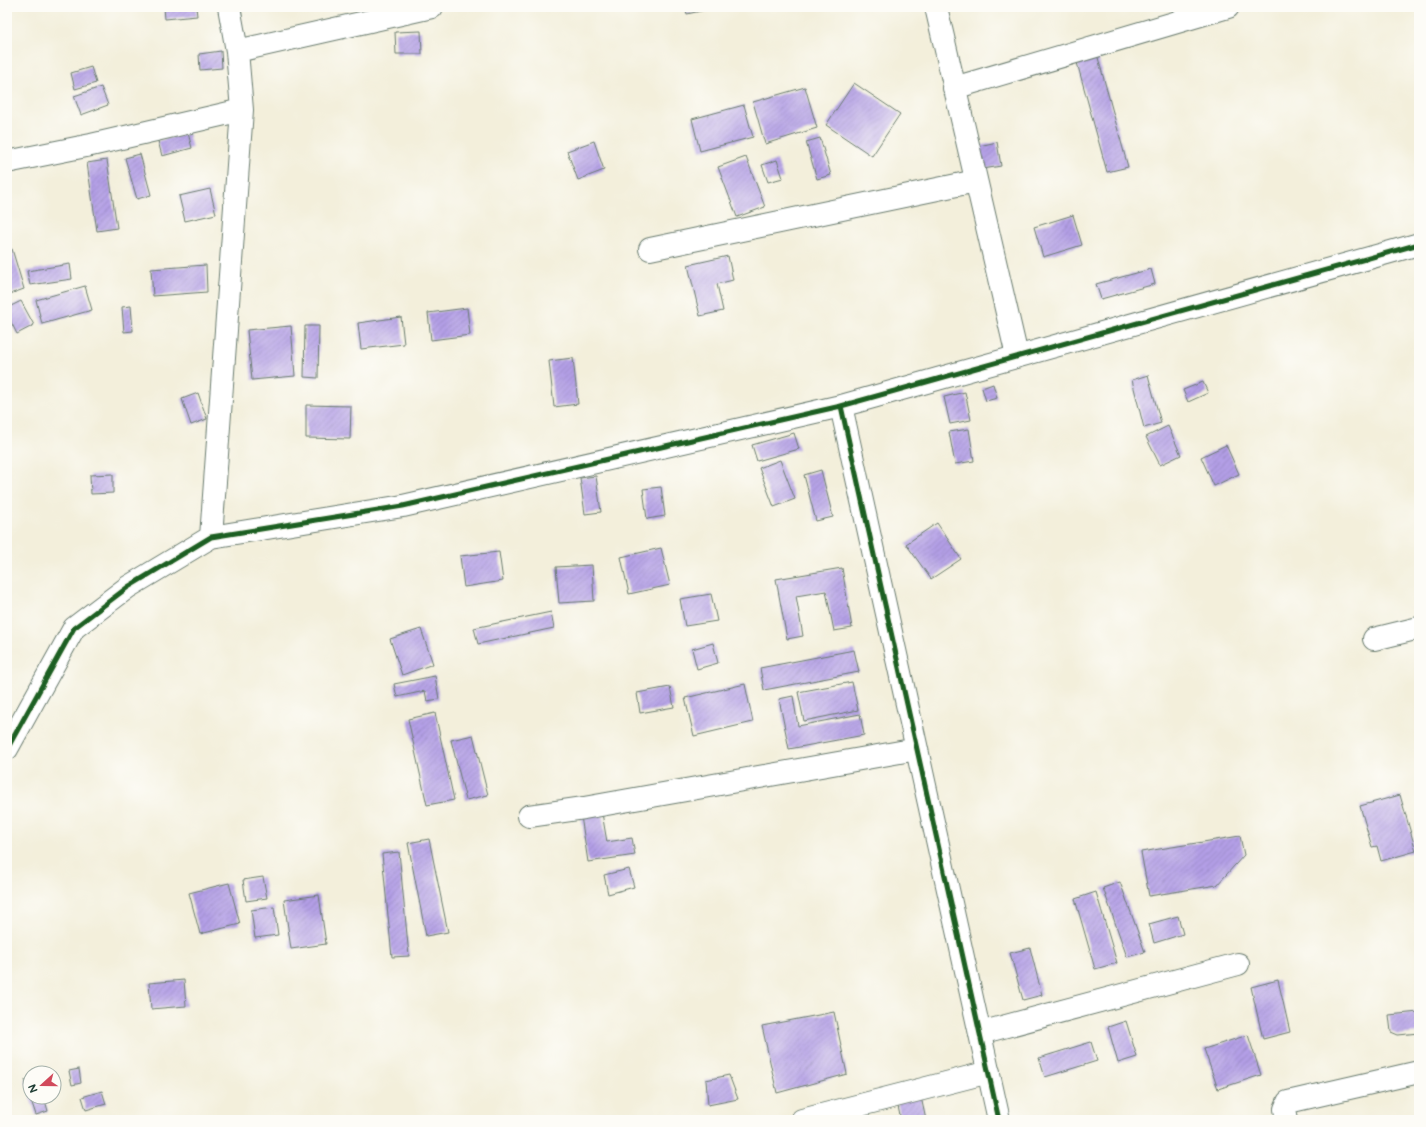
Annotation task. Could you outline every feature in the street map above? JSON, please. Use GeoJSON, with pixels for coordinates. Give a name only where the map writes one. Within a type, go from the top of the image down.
{"type":"FeatureCollection","features":[{"type":"Feature","properties":{"kind":"street"},"geometry":{"type":"LineString","coordinates":[[211,537],[242,110],[237,51],[229,7]]}},
{"type":"Feature","properties":{"kind":"street"},"geometry":{"type":"LineString","coordinates":[[237,51],[432,7]]}},
{"type":"Feature","properties":{"kind":"street"},"geometry":{"type":"LineString","coordinates":[[936,7],[1017,356]]}},
{"type":"Feature","properties":{"kind":"street"},"geometry":{"type":"LineString","coordinates":[[954,88],[1228,7]]}},
{"type":"Feature","properties":{"kind":"street"},"geometry":{"type":"LineString","coordinates":[[7,162],[91,145],[242,110]]}},
{"type":"Feature","properties":{"kind":"street"},"geometry":{"type":"LineString","coordinates":[[650,249],[976,181]]}},
{"type":"Feature","properties":{"kind":"street"},"geometry":{"type":"LineString","coordinates":[[7,749],[74,628],[128,587],[211,537],[403,506],[841,406],[1419,244]]}},
{"type":"Feature","properties":{"kind":"street"},"geometry":{"type":"LineString","coordinates":[[841,406],[999,1120]]}},
{"type":"Feature","properties":{"kind":"street"},"geometry":{"type":"LineString","coordinates":[[1374,639],[1419,628]]}},
{"type":"Feature","properties":{"kind":"street"},"geometry":{"type":"LineString","coordinates":[[529,816],[584,808],[917,749]]}},
{"type":"Feature","properties":{"kind":"street"},"geometry":{"type":"LineString","coordinates":[[980,1033],[1238,964]]}},
{"type":"Feature","properties":{"kind":"street"},"geometry":{"type":"LineString","coordinates":[[802,1120],[989,1072]]}},
{"type":"Feature","properties":{"kind":"street"},"geometry":{"type":"LineString","coordinates":[[1288,1120],[1285,1109],[1288,1102],[1419,1072]]}},
{"type":"Feature","properties":{"kind":"building"},"geometry":{"type":"Polygon","coordinates":[[[164,7],[196,7],[197,16],[165,19],[164,7]]]}},
{"type":"Feature","properties":{"kind":"building"},"geometry":{"type":"Polygon","coordinates":[[[685,7],[704,7],[705,10],[687,14],[685,7]]]}},
{"type":"Feature","properties":{"kind":"building"},"geometry":{"type":"Polygon","coordinates":[[[421,31],[422,54],[396,54],[395,32],[421,31]]]}},
{"type":"Feature","properties":{"kind":"building"},"geometry":{"type":"Polygon","coordinates":[[[221,51],[222,68],[200,70],[199,54],[221,51]]]}},
{"type":"Feature","properties":{"kind":"building"},"geometry":{"type":"Polygon","coordinates":[[[1097,54],[1128,167],[1107,172],[1076,59],[1097,54]]]}},
{"type":"Feature","properties":{"kind":"building"},"geometry":{"type":"Polygon","coordinates":[[[91,67],[96,83],[75,89],[71,73],[91,67]]]}},
{"type":"Feature","properties":{"kind":"building"},"geometry":{"type":"Polygon","coordinates":[[[854,83],[900,114],[872,156],[826,125],[854,83]]]}},
{"type":"Feature","properties":{"kind":"building"},"geometry":{"type":"Polygon","coordinates":[[[101,87],[108,105],[81,115],[74,96],[101,87]]]}},
{"type":"Feature","properties":{"kind":"building"},"geometry":{"type":"Polygon","coordinates":[[[805,87],[817,128],[765,144],[753,102],[805,87]]]}},
{"type":"Feature","properties":{"kind":"building"},"geometry":{"type":"Polygon","coordinates":[[[744,105],[753,137],[700,151],[692,119],[744,105]]]}},
{"type":"Feature","properties":{"kind":"building"},"geometry":{"type":"Polygon","coordinates":[[[188,133],[192,148],[162,156],[158,141],[188,133]]]}},
{"type":"Feature","properties":{"kind":"building"},"geometry":{"type":"Polygon","coordinates":[[[820,138],[831,175],[817,179],[806,142],[820,138]]]}},
{"type":"Feature","properties":{"kind":"building"},"geometry":{"type":"Polygon","coordinates":[[[594,141],[604,170],[578,180],[567,151],[594,141]]]}},
{"type":"Feature","properties":{"kind":"building"},"geometry":{"type":"Polygon","coordinates":[[[997,142],[1001,166],[983,169],[979,146],[997,142]]]}},
{"type":"Feature","properties":{"kind":"building"},"geometry":{"type":"Polygon","coordinates":[[[140,154],[151,195],[137,199],[125,158],[140,154]]]}},
{"type":"Feature","properties":{"kind":"building"},"geometry":{"type":"Polygon","coordinates":[[[746,157],[765,207],[737,217],[718,167],[746,157]]]}},
{"type":"Feature","properties":{"kind":"building"},"geometry":{"type":"Polygon","coordinates":[[[107,160],[117,228],[97,231],[87,163],[107,160]]]}},
{"type":"Feature","properties":{"kind":"building"},"geometry":{"type":"Polygon","coordinates":[[[777,160],[783,178],[768,182],[762,165],[777,160]]]}},
{"type":"Feature","properties":{"kind":"building"},"geometry":{"type":"Polygon","coordinates":[[[210,189],[216,214],[185,221],[179,196],[210,189]]]}},
{"type":"Feature","properties":{"kind":"building"},"geometry":{"type":"Polygon","coordinates":[[[1073,215],[1082,245],[1043,257],[1034,227],[1073,215]]]}},
{"type":"Feature","properties":{"kind":"building"},"geometry":{"type":"Polygon","coordinates":[[[12,249],[24,289],[7,295],[7,250],[12,249]]]}},
{"type":"Feature","properties":{"kind":"building"},"geometry":{"type":"Polygon","coordinates":[[[728,256],[733,280],[717,284],[723,311],[700,316],[688,265],[728,256]]]}},
{"type":"Feature","properties":{"kind":"building"},"geometry":{"type":"Polygon","coordinates":[[[70,264],[72,279],[30,285],[27,271],[70,264]]]}},
{"type":"Feature","properties":{"kind":"building"},"geometry":{"type":"Polygon","coordinates":[[[206,265],[207,292],[153,296],[151,269],[206,265]]]}},
{"type":"Feature","properties":{"kind":"building"},"geometry":{"type":"Polygon","coordinates":[[[1151,269],[1155,284],[1101,299],[1096,284],[1151,269]]]}},
{"type":"Feature","properties":{"kind":"building"},"geometry":{"type":"Polygon","coordinates":[[[85,286],[92,310],[42,324],[36,300],[85,286]]]}},
{"type":"Feature","properties":{"kind":"building"},"geometry":{"type":"Polygon","coordinates":[[[21,301],[34,325],[17,334],[7,314],[7,308],[21,301]]]}},
{"type":"Feature","properties":{"kind":"building"},"geometry":{"type":"Polygon","coordinates":[[[131,306],[133,331],[124,332],[122,307],[131,306]]]}},
{"type":"Feature","properties":{"kind":"building"},"geometry":{"type":"Polygon","coordinates":[[[467,308],[470,335],[431,340],[428,313],[467,308]]]}},
{"type":"Feature","properties":{"kind":"building"},"geometry":{"type":"Polygon","coordinates":[[[401,317],[404,344],[361,349],[358,323],[401,317]]]}},
{"type":"Feature","properties":{"kind":"building"},"geometry":{"type":"Polygon","coordinates":[[[291,326],[295,376],[252,380],[247,330],[291,326]]]}},
{"type":"Feature","properties":{"kind":"building"},"geometry":{"type":"Polygon","coordinates":[[[305,326],[319,326],[318,378],[304,377],[305,326]]]}},
{"type":"Feature","properties":{"kind":"building"},"geometry":{"type":"Polygon","coordinates":[[[573,358],[578,404],[554,407],[549,361],[573,358]]]}},
{"type":"Feature","properties":{"kind":"building"},"geometry":{"type":"Polygon","coordinates":[[[1148,375],[1161,423],[1144,428],[1132,380],[1148,375]]]}},
{"type":"Feature","properties":{"kind":"building"},"geometry":{"type":"Polygon","coordinates":[[[1203,382],[1208,393],[1188,402],[1183,390],[1203,382]]]}},
{"type":"Feature","properties":{"kind":"building"},"geometry":{"type":"Polygon","coordinates":[[[993,384],[997,398],[986,401],[982,388],[993,384]]]}},
{"type":"Feature","properties":{"kind":"building"},"geometry":{"type":"Polygon","coordinates":[[[965,392],[971,420],[950,424],[944,397],[965,392]]]}},
{"type":"Feature","properties":{"kind":"building"},"geometry":{"type":"Polygon","coordinates":[[[198,393],[207,419],[191,425],[182,399],[198,393]]]}},
{"type":"Feature","properties":{"kind":"building"},"geometry":{"type":"Polygon","coordinates":[[[306,405],[351,406],[350,439],[306,438],[306,405]]]}},
{"type":"Feature","properties":{"kind":"building"},"geometry":{"type":"Polygon","coordinates":[[[1168,426],[1181,455],[1160,465],[1146,437],[1168,426]]]}},
{"type":"Feature","properties":{"kind":"building"},"geometry":{"type":"Polygon","coordinates":[[[969,429],[974,461],[955,464],[949,432],[969,429]]]}},
{"type":"Feature","properties":{"kind":"building"},"geometry":{"type":"Polygon","coordinates":[[[794,433],[799,449],[757,461],[752,445],[794,433]]]}},
{"type":"Feature","properties":{"kind":"building"},"geometry":{"type":"Polygon","coordinates":[[[1226,445],[1239,474],[1214,486],[1201,457],[1226,445]]]}},
{"type":"Feature","properties":{"kind":"building"},"geometry":{"type":"Polygon","coordinates":[[[780,460],[795,499],[774,507],[759,468],[780,460]]]}},
{"type":"Feature","properties":{"kind":"building"},"geometry":{"type":"Polygon","coordinates":[[[821,470],[833,517],[816,521],[804,475],[821,470]]]}},
{"type":"Feature","properties":{"kind":"building"},"geometry":{"type":"Polygon","coordinates":[[[113,474],[113,493],[91,494],[90,475],[113,474]]]}},
{"type":"Feature","properties":{"kind":"building"},"geometry":{"type":"Polygon","coordinates":[[[596,476],[601,512],[585,514],[580,478],[596,476]]]}},
{"type":"Feature","properties":{"kind":"building"},"geometry":{"type":"Polygon","coordinates":[[[661,487],[665,516],[647,519],[643,489],[661,487]]]}},
{"type":"Feature","properties":{"kind":"building"},"geometry":{"type":"Polygon","coordinates":[[[937,523],[961,559],[931,579],[906,544],[937,523]]]}},
{"type":"Feature","properties":{"kind":"building"},"geometry":{"type":"Polygon","coordinates":[[[661,548],[670,585],[629,594],[621,557],[661,548]]]}},
{"type":"Feature","properties":{"kind":"building"},"geometry":{"type":"Polygon","coordinates":[[[499,552],[503,581],[464,587],[460,556],[499,552]]]}},
{"type":"Feature","properties":{"kind":"building"},"geometry":{"type":"Polygon","coordinates":[[[592,565],[594,601],[559,603],[556,567],[592,565]]]}},
{"type":"Feature","properties":{"kind":"building"},"geometry":{"type":"Polygon","coordinates":[[[842,568],[852,628],[834,631],[826,591],[796,596],[803,636],[787,639],[776,579],[842,568]]]}},
{"type":"Feature","properties":{"kind":"building"},"geometry":{"type":"Polygon","coordinates":[[[711,594],[717,621],[685,626],[680,599],[711,594]]]}},
{"type":"Feature","properties":{"kind":"building"},"geometry":{"type":"Polygon","coordinates":[[[551,612],[554,628],[478,644],[474,628],[551,612]]]}},
{"type":"Feature","properties":{"kind":"building"},"geometry":{"type":"Polygon","coordinates":[[[421,629],[433,664],[402,675],[390,639],[421,629]]]}},
{"type":"Feature","properties":{"kind":"building"},"geometry":{"type":"Polygon","coordinates":[[[713,643],[718,663],[697,669],[692,649],[713,643]]]}},
{"type":"Feature","properties":{"kind":"building"},"geometry":{"type":"Polygon","coordinates":[[[854,650],[859,672],[764,690],[760,668],[854,650]]]}},
{"type":"Feature","properties":{"kind":"building"},"geometry":{"type":"Polygon","coordinates":[[[435,676],[439,699],[427,701],[425,691],[397,697],[394,684],[435,676]]]}},
{"type":"Feature","properties":{"kind":"building"},"geometry":{"type":"Polygon","coordinates":[[[852,682],[858,710],[804,721],[798,692],[852,682]]]}},
{"type":"Feature","properties":{"kind":"building"},"geometry":{"type":"Polygon","coordinates":[[[745,684],[753,722],[694,736],[685,698],[745,684]]]}},
{"type":"Feature","properties":{"kind":"building"},"geometry":{"type":"Polygon","coordinates":[[[670,687],[674,707],[640,713],[637,693],[670,687]]]}},
{"type":"Feature","properties":{"kind":"building"},"geometry":{"type":"Polygon","coordinates":[[[793,696],[798,726],[860,714],[864,735],[789,749],[779,699],[793,696]]]}},
{"type":"Feature","properties":{"kind":"building"},"geometry":{"type":"Polygon","coordinates":[[[435,713],[454,800],[427,805],[408,719],[435,713]]]}},
{"type":"Feature","properties":{"kind":"building"},"geometry":{"type":"Polygon","coordinates":[[[473,735],[488,795],[466,800],[451,740],[473,735]]]}},
{"type":"Feature","properties":{"kind":"building"},"geometry":{"type":"Polygon","coordinates":[[[1400,795],[1416,851],[1381,861],[1377,846],[1372,847],[1360,806],[1400,795]]]}},
{"type":"Feature","properties":{"kind":"building"},"geometry":{"type":"Polygon","coordinates":[[[602,813],[607,842],[632,838],[635,855],[588,862],[581,816],[602,813]]]}},
{"type":"Feature","properties":{"kind":"building"},"geometry":{"type":"Polygon","coordinates":[[[1240,836],[1244,855],[1217,885],[1149,896],[1141,852],[1240,836]]]}},
{"type":"Feature","properties":{"kind":"building"},"geometry":{"type":"Polygon","coordinates":[[[429,839],[448,932],[426,936],[408,843],[429,839]]]}},
{"type":"Feature","properties":{"kind":"building"},"geometry":{"type":"Polygon","coordinates":[[[399,852],[409,956],[392,957],[382,854],[399,852]]]}},
{"type":"Feature","properties":{"kind":"building"},"geometry":{"type":"Polygon","coordinates":[[[629,869],[634,887],[608,894],[604,875],[629,869]]]}},
{"type":"Feature","properties":{"kind":"building"},"geometry":{"type":"Polygon","coordinates":[[[263,877],[267,898],[246,901],[243,880],[263,877]]]}},
{"type":"Feature","properties":{"kind":"building"},"geometry":{"type":"Polygon","coordinates":[[[1120,882],[1145,952],[1127,957],[1103,888],[1120,882]]]}},
{"type":"Feature","properties":{"kind":"building"},"geometry":{"type":"Polygon","coordinates":[[[229,883],[240,924],[200,934],[189,893],[229,883]]]}},
{"type":"Feature","properties":{"kind":"building"},"geometry":{"type":"Polygon","coordinates":[[[1096,892],[1117,963],[1095,969],[1075,899],[1096,892]]]}},
{"type":"Feature","properties":{"kind":"building"},"geometry":{"type":"Polygon","coordinates":[[[319,895],[326,944],[291,949],[284,900],[319,895]]]}},
{"type":"Feature","properties":{"kind":"building"},"geometry":{"type":"Polygon","coordinates":[[[274,907],[278,935],[255,938],[251,910],[274,907]]]}},
{"type":"Feature","properties":{"kind":"building"},"geometry":{"type":"Polygon","coordinates":[[[1178,916],[1183,934],[1154,943],[1149,924],[1178,916]]]}},
{"type":"Feature","properties":{"kind":"building"},"geometry":{"type":"Polygon","coordinates":[[[1030,948],[1042,995],[1023,1000],[1010,953],[1030,948]]]}},
{"type":"Feature","properties":{"kind":"building"},"geometry":{"type":"Polygon","coordinates":[[[184,980],[186,1006],[151,1009],[149,983],[184,980]]]}},
{"type":"Feature","properties":{"kind":"building"},"geometry":{"type":"Polygon","coordinates":[[[1278,980],[1290,1032],[1263,1039],[1251,987],[1278,980]]]}},
{"type":"Feature","properties":{"kind":"building"},"geometry":{"type":"Polygon","coordinates":[[[834,1012],[847,1074],[777,1093],[762,1026],[834,1012]]]}},
{"type":"Feature","properties":{"kind":"building"},"geometry":{"type":"Polygon","coordinates":[[[1419,1012],[1419,1033],[1398,1035],[1391,1032],[1389,1015],[1419,1012]]]}},
{"type":"Feature","properties":{"kind":"building"},"geometry":{"type":"Polygon","coordinates":[[[1126,1021],[1137,1057],[1118,1063],[1108,1027],[1126,1021]]]}},
{"type":"Feature","properties":{"kind":"building"},"geometry":{"type":"Polygon","coordinates":[[[1248,1035],[1261,1075],[1218,1089],[1204,1049],[1248,1035]]]}},
{"type":"Feature","properties":{"kind":"building"},"geometry":{"type":"Polygon","coordinates":[[[1091,1042],[1097,1061],[1045,1077],[1039,1058],[1091,1042]]]}},
{"type":"Feature","properties":{"kind":"building"},"geometry":{"type":"Polygon","coordinates":[[[79,1069],[81,1083],[72,1085],[69,1071],[79,1069]]]}},
{"type":"Feature","properties":{"kind":"building"},"geometry":{"type":"Polygon","coordinates":[[[729,1075],[738,1099],[708,1105],[706,1080],[729,1075]]]}},
{"type":"Feature","properties":{"kind":"building"},"geometry":{"type":"Polygon","coordinates":[[[102,1091],[106,1104],[86,1110],[82,1097],[102,1091]]]}},
{"type":"Feature","properties":{"kind":"building"},"geometry":{"type":"Polygon","coordinates":[[[921,1097],[926,1120],[901,1120],[897,1102],[921,1097]]]}},
{"type":"Feature","properties":{"kind":"building"},"geometry":{"type":"Polygon","coordinates":[[[33,1105],[46,1105],[48,1111],[36,1115],[33,1105]]]}},
{"type":"Feature","properties":{"kind":"cycle path"},"geometry":{"type":"LineString","coordinates":[[999,1120],[841,406],[1419,244]]}},
{"type":"Feature","properties":{"kind":"cycle path"},"geometry":{"type":"LineString","coordinates":[[7,749],[74,628],[128,587],[211,537],[403,506],[841,406]]}}]}
